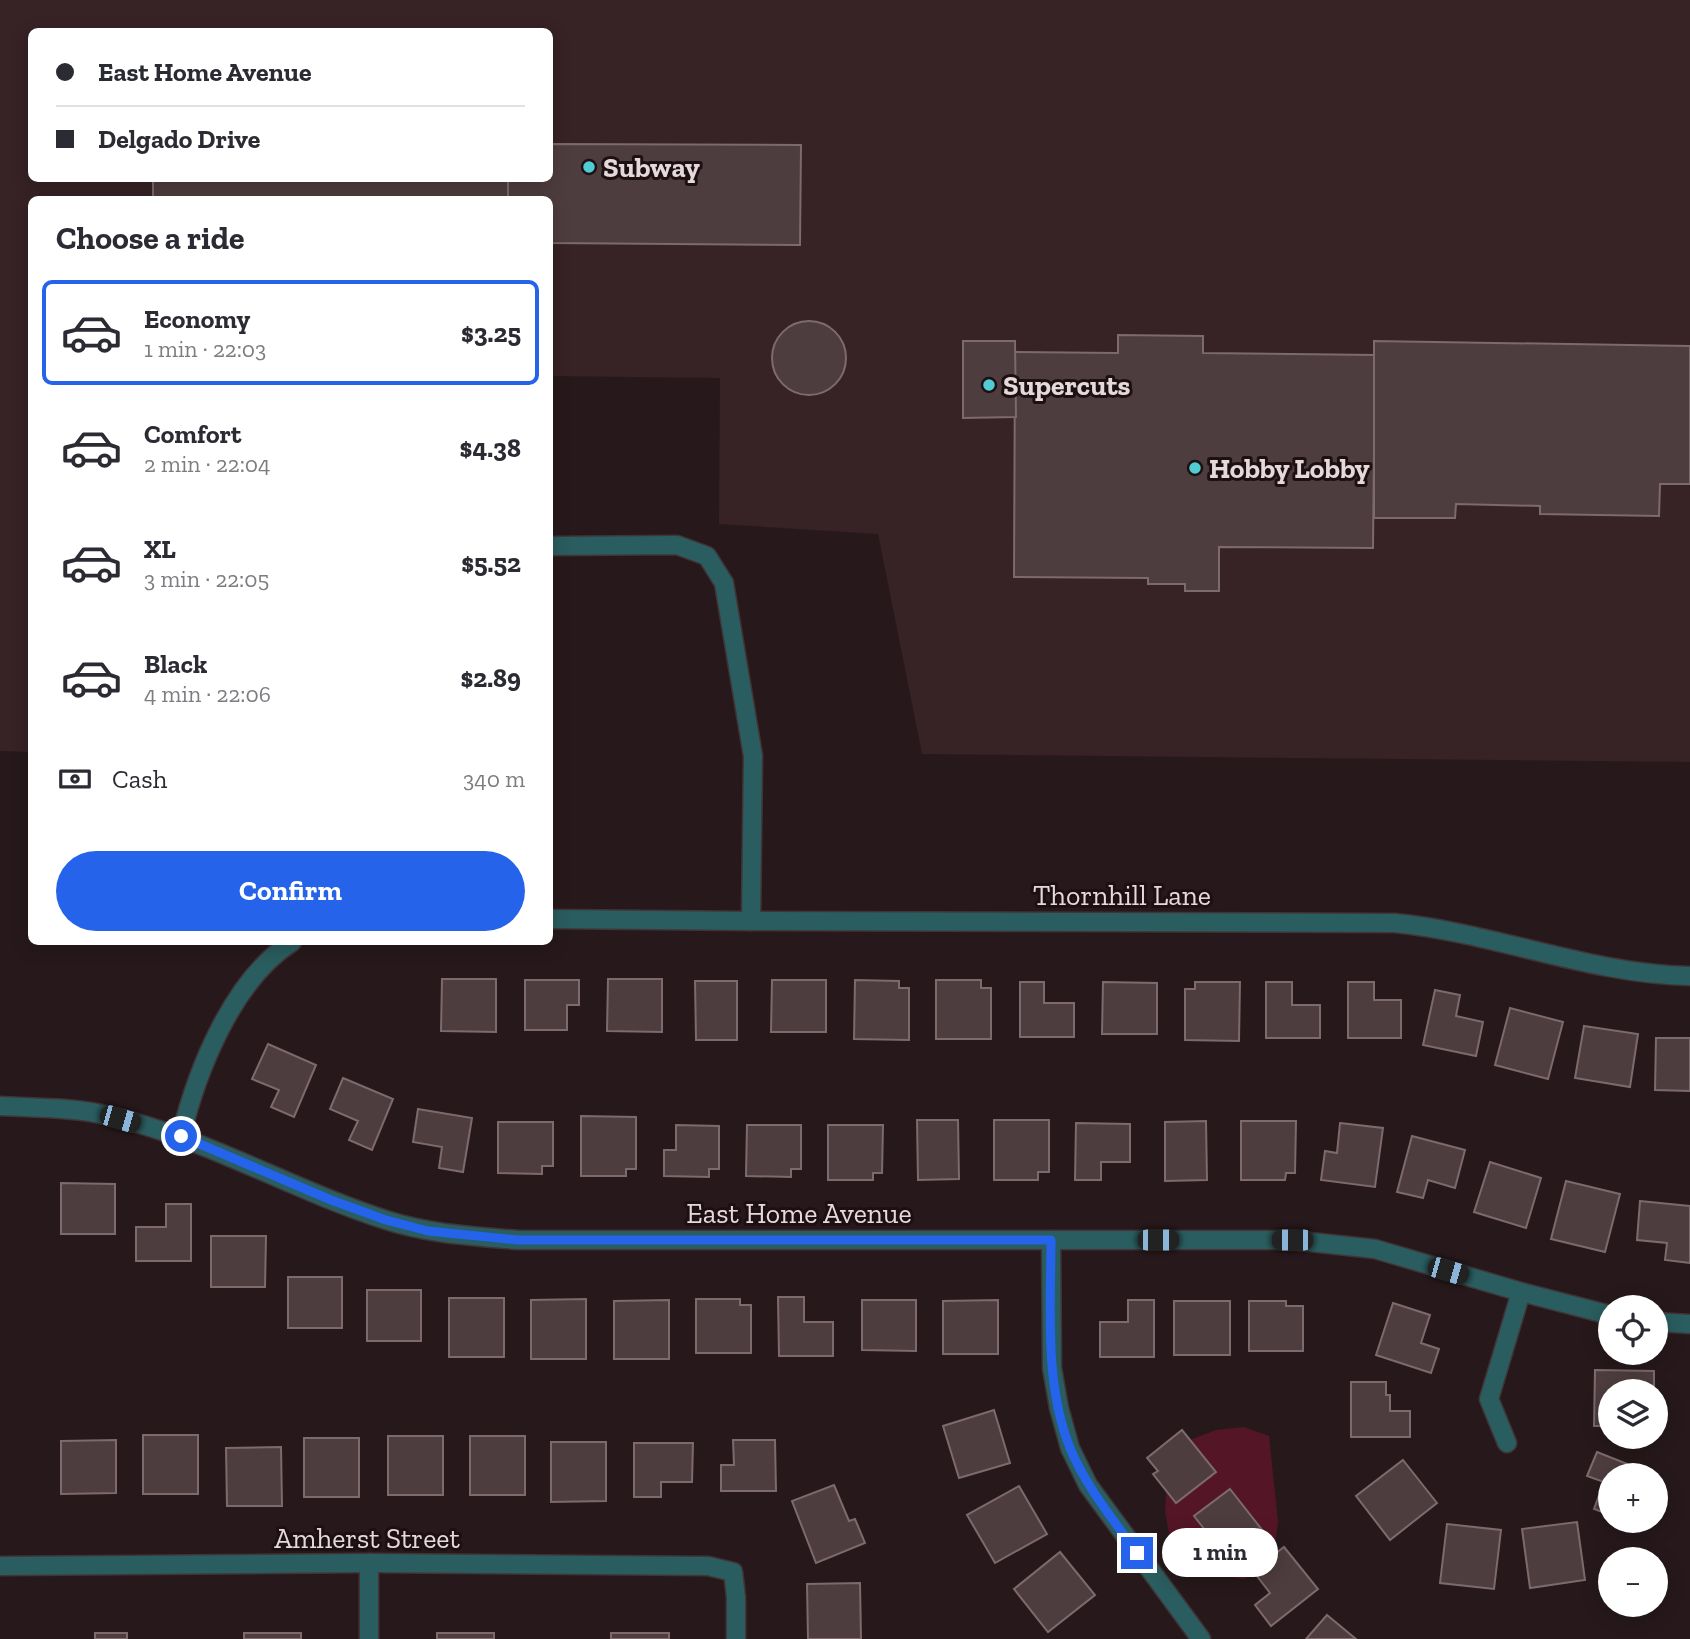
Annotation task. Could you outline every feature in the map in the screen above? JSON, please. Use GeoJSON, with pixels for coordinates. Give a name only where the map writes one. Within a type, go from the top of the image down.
{"type":"FeatureCollection","features":[{"type":"Feature","properties":{"kind":"street"},"geometry":{"type":"LineString","coordinates":[[553,546],[677,545],[707,556],[724,583],[753,756],[751,922]]}},
{"type":"Feature","properties":{"kind":"street","name":"Thornhill Lane"},"geometry":{"type":"LineString","coordinates":[[553,919],[1395,923],[1441,929],[1610,968],[1690,976]]}},
{"type":"Feature","properties":{"kind":"street"},"geometry":{"type":"LineString","coordinates":[[181,1136],[191,1095],[234,1002],[265,964],[288,945]]}},
{"type":"Feature","properties":{"kind":"street","name":"East Home Avenue"},"geometry":{"type":"LineString","coordinates":[[0,1106],[100,1113],[181,1136],[331,1200],[386,1220],[428,1231],[518,1240],[1292,1240],[1375,1249],[1521,1293],[1598,1312]]}},
{"type":"Feature","properties":{"kind":"street"},"geometry":{"type":"LineString","coordinates":[[1051,1240],[1052,1368],[1070,1448],[1088,1485],[1200,1639]]}},
{"type":"Feature","properties":{"kind":"street"},"geometry":{"type":"LineString","coordinates":[[1507,1443],[1489,1399],[1521,1293]]}},
{"type":"Feature","properties":{"kind":"street"},"geometry":{"type":"LineString","coordinates":[[1668,1323],[1690,1324]]}},
{"type":"Feature","properties":{"kind":"street"},"geometry":{"type":"LineString","coordinates":[[369,1563],[369,1639]]}},
{"type":"Feature","properties":{"kind":"street","name":"Amherst Street"},"geometry":{"type":"LineString","coordinates":[[0,1566],[369,1563],[708,1566],[733,1572],[736,1639]]}},
{"type":"Feature","properties":{"kind":"shaded area"},"geometry":{"type":"Polygon","coordinates":[[[0,0],[1690,0],[1690,762],[922,754],[878,534],[719,524],[720,378],[553,376],[553,196],[28,196],[28,752],[0,751],[0,0]]]}},
{"type":"Feature","properties":{"kind":"shaded area"},"geometry":{"type":"Polygon","coordinates":[[[1244,1427],[1269,1436],[1278,1522],[1273,1561],[1244,1579],[1203,1572],[1172,1551],[1165,1511],[1168,1467],[1190,1440],[1216,1430],[1244,1427]]]}},
{"type":"Feature","properties":{"kind":"building"},"geometry":{"type":"Polygon","coordinates":[[[553,144],[801,145],[800,245],[553,243],[553,196],[508,196],[508,182],[553,182],[553,144]]]}},
{"type":"Feature","properties":{"kind":"building"},"geometry":{"type":"Polygon","coordinates":[[[153,182],[508,182],[508,196],[153,196],[153,182]]]}},
{"type":"Feature","properties":{"kind":"building"},"geometry":{"type":"Polygon","coordinates":[[[809,321],[830,327],[840,337],[846,358],[840,379],[830,389],[809,395],[788,389],[778,379],[772,358],[778,337],[788,327],[809,321]]]}},
{"type":"Feature","properties":{"kind":"building","name":"Hobby Lobby"},"geometry":{"type":"Polygon","coordinates":[[[1118,335],[1203,336],[1203,353],[1375,355],[1373,548],[1219,547],[1219,591],[1185,591],[1185,584],[1148,584],[1148,578],[1014,577],[1015,352],[1118,353],[1118,335]]]}},
{"type":"Feature","properties":{"kind":"building","name":"Supercuts"},"geometry":{"type":"Polygon","coordinates":[[[963,341],[1015,341],[1016,417],[963,418],[963,341]]]}},
{"type":"Feature","properties":{"kind":"building"},"geometry":{"type":"Polygon","coordinates":[[[1374,341],[1690,346],[1690,484],[1660,484],[1659,516],[1540,514],[1540,506],[1456,504],[1455,518],[1374,518],[1374,341]]]}},
{"type":"Feature","properties":{"kind":"building"},"geometry":{"type":"Polygon","coordinates":[[[442,979],[496,979],[496,1032],[441,1031],[442,979]]]}},
{"type":"Feature","properties":{"kind":"building"},"geometry":{"type":"Polygon","coordinates":[[[608,979],[662,979],[662,1032],[607,1031],[608,979]]]}},
{"type":"Feature","properties":{"kind":"building"},"geometry":{"type":"Polygon","coordinates":[[[525,980],[579,980],[579,1005],[567,1005],[567,1030],[525,1030],[525,980]]]}},
{"type":"Feature","properties":{"kind":"building"},"geometry":{"type":"Polygon","coordinates":[[[772,980],[826,980],[826,1032],[771,1032],[772,980]]]}},
{"type":"Feature","properties":{"kind":"building"},"geometry":{"type":"Polygon","coordinates":[[[855,980],[899,981],[899,988],[909,988],[909,1040],[854,1039],[855,980]]]}},
{"type":"Feature","properties":{"kind":"building"},"geometry":{"type":"Polygon","coordinates":[[[936,980],[981,980],[981,988],[991,988],[991,1039],[936,1039],[936,980]]]}},
{"type":"Feature","properties":{"kind":"building"},"geometry":{"type":"Polygon","coordinates":[[[695,981],[737,981],[737,1040],[696,1040],[695,981]]]}},
{"type":"Feature","properties":{"kind":"building"},"geometry":{"type":"Polygon","coordinates":[[[1020,982],[1044,982],[1044,1003],[1074,1003],[1074,1037],[1020,1037],[1020,982]]]}},
{"type":"Feature","properties":{"kind":"building"},"geometry":{"type":"Polygon","coordinates":[[[1103,982],[1157,983],[1157,1034],[1102,1034],[1103,982]]]}},
{"type":"Feature","properties":{"kind":"building"},"geometry":{"type":"Polygon","coordinates":[[[1195,982],[1240,982],[1239,1041],[1185,1040],[1185,989],[1195,989],[1195,982]]]}},
{"type":"Feature","properties":{"kind":"building"},"geometry":{"type":"Polygon","coordinates":[[[1266,982],[1292,982],[1292,1005],[1320,1005],[1320,1038],[1266,1038],[1266,982]]]}},
{"type":"Feature","properties":{"kind":"building"},"geometry":{"type":"Polygon","coordinates":[[[1348,982],[1374,982],[1374,1000],[1401,1000],[1401,1038],[1348,1038],[1348,982]]]}},
{"type":"Feature","properties":{"kind":"building"},"geometry":{"type":"Polygon","coordinates":[[[1435,990],[1460,995],[1456,1016],[1483,1022],[1476,1056],[1423,1045],[1435,990]]]}},
{"type":"Feature","properties":{"kind":"building"},"geometry":{"type":"Polygon","coordinates":[[[1510,1008],[1563,1022],[1548,1079],[1495,1065],[1510,1008]]]}},
{"type":"Feature","properties":{"kind":"building"},"geometry":{"type":"Polygon","coordinates":[[[1584,1026],[1638,1034],[1630,1087],[1575,1078],[1584,1026]]]}},
{"type":"Feature","properties":{"kind":"building"},"geometry":{"type":"Polygon","coordinates":[[[1656,1038],[1690,1038],[1690,1091],[1655,1090],[1656,1038]]]}},
{"type":"Feature","properties":{"kind":"building"},"geometry":{"type":"Polygon","coordinates":[[[268,1044],[316,1065],[294,1117],[271,1107],[279,1090],[252,1079],[268,1044]]]}},
{"type":"Feature","properties":{"kind":"building"},"geometry":{"type":"Polygon","coordinates":[[[343,1078],[393,1099],[372,1150],[349,1140],[358,1121],[330,1109],[343,1078]]]}},
{"type":"Feature","properties":{"kind":"building"},"geometry":{"type":"Polygon","coordinates":[[[418,1109],[472,1118],[463,1172],[439,1168],[442,1147],[413,1142],[418,1109]]]}},
{"type":"Feature","properties":{"kind":"building"},"geometry":{"type":"Polygon","coordinates":[[[581,1116],[636,1117],[636,1169],[626,1169],[626,1176],[581,1176],[581,1116]]]}},
{"type":"Feature","properties":{"kind":"building"},"geometry":{"type":"Polygon","coordinates":[[[917,1120],[958,1120],[959,1179],[918,1180],[917,1120]]]}},
{"type":"Feature","properties":{"kind":"building"},"geometry":{"type":"Polygon","coordinates":[[[994,1120],[1049,1120],[1049,1172],[1038,1172],[1038,1180],[994,1180],[994,1120]]]}},
{"type":"Feature","properties":{"kind":"building"},"geometry":{"type":"Polygon","coordinates":[[[1206,1121],[1207,1180],[1165,1181],[1165,1122],[1206,1121]]]}},
{"type":"Feature","properties":{"kind":"building"},"geometry":{"type":"Polygon","coordinates":[[[1241,1121],[1296,1121],[1295,1173],[1286,1173],[1285,1180],[1241,1180],[1241,1121]]]}},
{"type":"Feature","properties":{"kind":"building"},"geometry":{"type":"Polygon","coordinates":[[[498,1122],[553,1122],[553,1166],[542,1166],[542,1174],[498,1173],[498,1122]]]}},
{"type":"Feature","properties":{"kind":"building"},"geometry":{"type":"Polygon","coordinates":[[[1076,1123],[1130,1124],[1130,1162],[1101,1162],[1101,1180],[1075,1180],[1076,1123]]]}},
{"type":"Feature","properties":{"kind":"building"},"geometry":{"type":"Polygon","coordinates":[[[1340,1123],[1383,1128],[1375,1187],[1321,1180],[1325,1151],[1337,1153],[1340,1123]]]}},
{"type":"Feature","properties":{"kind":"building"},"geometry":{"type":"Polygon","coordinates":[[[676,1125],[719,1126],[719,1169],[709,1169],[709,1177],[664,1176],[664,1150],[676,1150],[676,1125]]]}},
{"type":"Feature","properties":{"kind":"building"},"geometry":{"type":"Polygon","coordinates":[[[747,1125],[801,1125],[801,1169],[791,1169],[791,1177],[746,1176],[747,1125]]]}},
{"type":"Feature","properties":{"kind":"building"},"geometry":{"type":"Polygon","coordinates":[[[828,1125],[883,1125],[882,1173],[873,1173],[873,1180],[828,1180],[828,1125]]]}},
{"type":"Feature","properties":{"kind":"building"},"geometry":{"type":"Polygon","coordinates":[[[1412,1136],[1465,1150],[1455,1188],[1428,1180],[1423,1198],[1397,1192],[1412,1136]]]}},
{"type":"Feature","properties":{"kind":"building"},"geometry":{"type":"Polygon","coordinates":[[[1490,1162],[1541,1178],[1526,1228],[1474,1212],[1490,1162]]]}},
{"type":"Feature","properties":{"kind":"building"},"geometry":{"type":"Polygon","coordinates":[[[1566,1181],[1620,1194],[1605,1252],[1551,1239],[1566,1181]]]}},
{"type":"Feature","properties":{"kind":"building"},"geometry":{"type":"Polygon","coordinates":[[[61,1183],[115,1184],[115,1234],[61,1234],[61,1183]]]}},
{"type":"Feature","properties":{"kind":"building"},"geometry":{"type":"Polygon","coordinates":[[[1640,1201],[1690,1206],[1690,1263],[1665,1260],[1667,1243],[1637,1240],[1640,1201]]]}},
{"type":"Feature","properties":{"kind":"building"},"geometry":{"type":"Polygon","coordinates":[[[166,1204],[191,1204],[191,1261],[136,1261],[136,1227],[166,1227],[166,1204]]]}},
{"type":"Feature","properties":{"kind":"building"},"geometry":{"type":"Polygon","coordinates":[[[211,1236],[266,1236],[265,1287],[211,1287],[211,1236]]]}},
{"type":"Feature","properties":{"kind":"building"},"geometry":{"type":"Polygon","coordinates":[[[288,1277],[342,1277],[342,1328],[288,1328],[288,1277]]]}},
{"type":"Feature","properties":{"kind":"building"},"geometry":{"type":"Polygon","coordinates":[[[367,1290],[421,1290],[421,1341],[367,1341],[367,1290]]]}},
{"type":"Feature","properties":{"kind":"building"},"geometry":{"type":"Polygon","coordinates":[[[778,1297],[804,1297],[804,1322],[833,1322],[833,1356],[779,1356],[778,1297]]]}},
{"type":"Feature","properties":{"kind":"building"},"geometry":{"type":"Polygon","coordinates":[[[449,1298],[504,1298],[504,1357],[449,1357],[449,1298]]]}},
{"type":"Feature","properties":{"kind":"building"},"geometry":{"type":"Polygon","coordinates":[[[586,1299],[586,1359],[531,1359],[531,1300],[586,1299]]]}},
{"type":"Feature","properties":{"kind":"building"},"geometry":{"type":"Polygon","coordinates":[[[696,1299],[740,1299],[740,1305],[751,1305],[751,1353],[696,1353],[696,1299]]]}},
{"type":"Feature","properties":{"kind":"building"},"geometry":{"type":"Polygon","coordinates":[[[669,1300],[669,1359],[614,1359],[614,1301],[669,1300]]]}},
{"type":"Feature","properties":{"kind":"building"},"geometry":{"type":"Polygon","coordinates":[[[862,1300],[916,1300],[916,1351],[862,1350],[862,1300]]]}},
{"type":"Feature","properties":{"kind":"building"},"geometry":{"type":"Polygon","coordinates":[[[998,1300],[998,1354],[943,1354],[943,1301],[998,1300]]]}},
{"type":"Feature","properties":{"kind":"building"},"geometry":{"type":"Polygon","coordinates":[[[1128,1300],[1154,1300],[1154,1357],[1100,1357],[1100,1322],[1128,1322],[1128,1300]]]}},
{"type":"Feature","properties":{"kind":"building"},"geometry":{"type":"Polygon","coordinates":[[[1174,1301],[1230,1301],[1230,1355],[1174,1355],[1174,1301]]]}},
{"type":"Feature","properties":{"kind":"building"},"geometry":{"type":"Polygon","coordinates":[[[1249,1301],[1286,1301],[1286,1306],[1303,1306],[1303,1351],[1249,1351],[1249,1301]]]}},
{"type":"Feature","properties":{"kind":"building"},"geometry":{"type":"Polygon","coordinates":[[[1393,1303],[1430,1315],[1421,1343],[1439,1349],[1431,1373],[1376,1355],[1393,1303]]]}},
{"type":"Feature","properties":{"kind":"building"},"geometry":{"type":"Polygon","coordinates":[[[1595,1370],[1654,1371],[1654,1379],[1598,1379],[1598,1426],[1594,1426],[1595,1370]]]}},
{"type":"Feature","properties":{"kind":"building"},"geometry":{"type":"Polygon","coordinates":[[[1351,1382],[1386,1382],[1386,1395],[1390,1395],[1390,1411],[1410,1411],[1410,1437],[1351,1437],[1351,1382]]]}},
{"type":"Feature","properties":{"kind":"building"},"geometry":{"type":"Polygon","coordinates":[[[994,1410],[1010,1463],[959,1478],[943,1426],[994,1410]]]}},
{"type":"Feature","properties":{"kind":"building"},"geometry":{"type":"Polygon","coordinates":[[[1182,1430],[1216,1472],[1176,1503],[1153,1474],[1158,1471],[1147,1458],[1182,1430]]]}},
{"type":"Feature","properties":{"kind":"building"},"geometry":{"type":"Polygon","coordinates":[[[143,1435],[198,1435],[198,1494],[143,1494],[143,1435]]]}},
{"type":"Feature","properties":{"kind":"building"},"geometry":{"type":"Polygon","coordinates":[[[388,1436],[443,1436],[443,1495],[388,1495],[388,1436]]]}},
{"type":"Feature","properties":{"kind":"building"},"geometry":{"type":"Polygon","coordinates":[[[470,1436],[525,1436],[525,1495],[470,1495],[470,1436]]]}},
{"type":"Feature","properties":{"kind":"building"},"geometry":{"type":"Polygon","coordinates":[[[304,1438],[359,1438],[359,1497],[304,1497],[304,1438]]]}},
{"type":"Feature","properties":{"kind":"building"},"geometry":{"type":"Polygon","coordinates":[[[116,1440],[116,1493],[61,1494],[61,1441],[116,1440]]]}},
{"type":"Feature","properties":{"kind":"building"},"geometry":{"type":"Polygon","coordinates":[[[733,1440],[775,1440],[776,1491],[721,1491],[721,1465],[734,1465],[733,1440]]]}},
{"type":"Feature","properties":{"kind":"building"},"geometry":{"type":"Polygon","coordinates":[[[551,1442],[606,1442],[606,1501],[551,1502],[551,1442]]]}},
{"type":"Feature","properties":{"kind":"building"},"geometry":{"type":"Polygon","coordinates":[[[634,1443],[693,1443],[692,1482],[661,1482],[661,1497],[634,1497],[634,1443]]]}},
{"type":"Feature","properties":{"kind":"building"},"geometry":{"type":"Polygon","coordinates":[[[281,1447],[282,1506],[227,1506],[226,1448],[281,1447]]]}},
{"type":"Feature","properties":{"kind":"building"},"geometry":{"type":"Polygon","coordinates":[[[1597,1452],[1625,1463],[1598,1463],[1598,1480],[1587,1476],[1597,1452]]]}},
{"type":"Feature","properties":{"kind":"building"},"geometry":{"type":"Polygon","coordinates":[[[1403,1460],[1437,1503],[1390,1540],[1356,1496],[1403,1460]]]}},
{"type":"Feature","properties":{"kind":"building"},"geometry":{"type":"Polygon","coordinates":[[[834,1485],[849,1521],[855,1519],[865,1543],[816,1563],[792,1501],[834,1485]]]}},
{"type":"Feature","properties":{"kind":"building"},"geometry":{"type":"Polygon","coordinates":[[[1019,1486],[1047,1534],[995,1563],[967,1515],[1019,1486]]]}},
{"type":"Feature","properties":{"kind":"building"},"geometry":{"type":"Polygon","coordinates":[[[1230,1489],[1263,1531],[1224,1562],[1201,1533],[1205,1530],[1194,1516],[1230,1489]]]}},
{"type":"Feature","properties":{"kind":"building"},"geometry":{"type":"Polygon","coordinates":[[[1577,1522],[1585,1580],[1530,1588],[1522,1529],[1577,1522]]]}},
{"type":"Feature","properties":{"kind":"building"},"geometry":{"type":"Polygon","coordinates":[[[1447,1524],[1501,1530],[1494,1589],[1440,1583],[1447,1524]]]}},
{"type":"Feature","properties":{"kind":"building"},"geometry":{"type":"Polygon","coordinates":[[[1284,1547],[1318,1589],[1271,1626],[1255,1605],[1270,1593],[1253,1571],[1284,1547]]]}},
{"type":"Feature","properties":{"kind":"building"},"geometry":{"type":"Polygon","coordinates":[[[1060,1552],[1095,1595],[1048,1632],[1014,1589],[1060,1552]]]}},
{"type":"Feature","properties":{"kind":"building"},"geometry":{"type":"Polygon","coordinates":[[[860,1583],[861,1639],[808,1639],[807,1584],[860,1583]]]}},
{"type":"Feature","properties":{"kind":"building"},"geometry":{"type":"Polygon","coordinates":[[[1327,1615],[1356,1639],[1306,1639],[1327,1615]]]}},
{"type":"Feature","properties":{"kind":"building"},"geometry":{"type":"Polygon","coordinates":[[[95,1633],[127,1633],[127,1639],[95,1639],[95,1633]]]}},
{"type":"Feature","properties":{"kind":"building"},"geometry":{"type":"Polygon","coordinates":[[[244,1633],[301,1633],[301,1639],[244,1639],[244,1633]]]}},
{"type":"Feature","properties":{"kind":"building"},"geometry":{"type":"Polygon","coordinates":[[[437,1633],[494,1633],[494,1639],[437,1639],[437,1633]]]}},
{"type":"Feature","properties":{"kind":"building"},"geometry":{"type":"Polygon","coordinates":[[[611,1633],[669,1633],[669,1639],[611,1639],[611,1633]]]}},
{"type":"Feature","properties":{"kind":"place","name":"Subway"},"geometry":{"type":"Point","coordinates":[589,167]}},
{"type":"Feature","properties":{"kind":"place","name":"Supercuts"},"geometry":{"type":"Point","coordinates":[989,385]}},
{"type":"Feature","properties":{"kind":"place","name":"Hobby Lobby"},"geometry":{"type":"Point","coordinates":[1195,468]}},
{"type":"Feature","properties":{"kind":"route"},"geometry":{"type":"LineString","coordinates":[[181,1136],[331,1200],[386,1220],[428,1231],[468,1236],[518,1240],[1051,1240],[1052,1368],[1064,1428],[1070,1448],[1088,1485],[1137,1553]]}}]}
